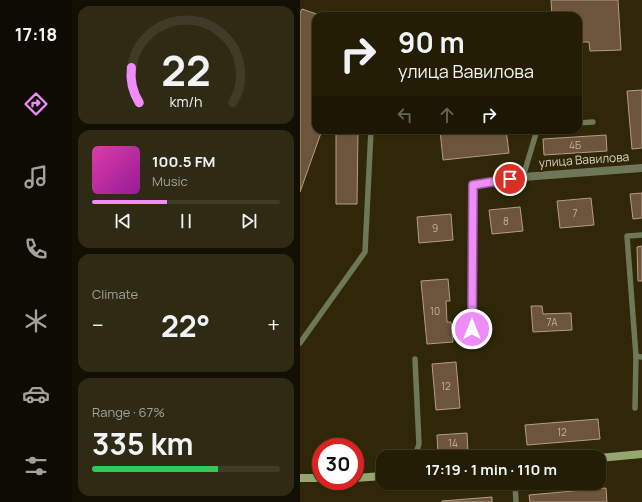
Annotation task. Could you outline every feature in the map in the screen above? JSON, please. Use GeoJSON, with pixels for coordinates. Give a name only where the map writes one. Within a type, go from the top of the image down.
{"type":"FeatureCollection","features":[{"type":"Feature","properties":{"kind":"main road"},"geometry":{"type":"LineString","coordinates":[[606,457],[642,454]]}},
{"type":"Feature","properties":{"kind":"main road"},"geometry":{"type":"LineString","coordinates":[[364,477],[376,476]]}},
{"type":"Feature","properties":{"kind":"main road"},"geometry":{"type":"LineString","coordinates":[[300,478],[312,478]]}},
{"type":"Feature","properties":{"kind":"street","name":"улица Вавилова"},"geometry":{"type":"LineString","coordinates":[[472,345],[473,185],[523,177],[642,168]]}},
{"type":"Feature","properties":{"kind":"lane"},"geometry":{"type":"LineString","coordinates":[[582,123],[593,122]]}},
{"type":"Feature","properties":{"kind":"lane"},"geometry":{"type":"LineString","coordinates":[[300,343],[365,252],[371,134]]}},
{"type":"Feature","properties":{"kind":"lane"},"geometry":{"type":"LineString","coordinates":[[523,177],[536,134]]}},
{"type":"Feature","properties":{"kind":"lane"},"geometry":{"type":"LineString","coordinates":[[635,408],[639,357],[627,236],[642,234]]}},
{"type":"Feature","properties":{"kind":"lane"},"geometry":{"type":"LineString","coordinates":[[415,359],[419,444],[417,450]]}},
{"type":"Feature","properties":{"kind":"lane"},"geometry":{"type":"LineString","coordinates":[[515,490],[516,502]]}},
{"type":"Feature","properties":{"kind":"building"},"geometry":{"type":"Polygon","coordinates":[[[551,0],[618,0],[621,50],[590,51],[589,42],[582,42],[582,12],[552,12],[551,0]]]}},
{"type":"Feature","properties":{"kind":"building"},"geometry":{"type":"Polygon","coordinates":[[[302,9],[312,12],[312,134],[321,134],[300,192],[300,13],[302,9]]]}},
{"type":"Feature","properties":{"kind":"building"},"geometry":{"type":"Polygon","coordinates":[[[642,90],[642,148],[632,149],[627,91],[642,90]]]}},
{"type":"Feature","properties":{"kind":"building"},"geometry":{"type":"Polygon","coordinates":[[[336,134],[358,134],[357,204],[336,204],[336,134]]]}},
{"type":"Feature","properties":{"kind":"building"},"geometry":{"type":"Polygon","coordinates":[[[440,134],[507,134],[509,153],[443,160],[440,134]]]}},
{"type":"Feature","properties":{"kind":"building"},"geometry":{"type":"Polygon","coordinates":[[[606,135],[607,151],[544,155],[543,139],[606,135]]]}},
{"type":"Feature","properties":{"kind":"building"},"geometry":{"type":"Polygon","coordinates":[[[642,193],[642,218],[633,219],[630,194],[642,193]]]}},
{"type":"Feature","properties":{"kind":"building"},"geometry":{"type":"Polygon","coordinates":[[[591,198],[594,225],[560,228],[557,201],[591,198]]]}},
{"type":"Feature","properties":{"kind":"building"},"geometry":{"type":"Polygon","coordinates":[[[520,207],[523,231],[492,234],[489,210],[520,207]]]}},
{"type":"Feature","properties":{"kind":"building"},"geometry":{"type":"Polygon","coordinates":[[[451,214],[453,240],[419,243],[417,217],[451,214]]]}},
{"type":"Feature","properties":{"kind":"building"},"geometry":{"type":"Polygon","coordinates":[[[642,246],[642,281],[638,281],[637,247],[642,246]]]}},
{"type":"Feature","properties":{"kind":"building"},"geometry":{"type":"Polygon","coordinates":[[[448,279],[450,301],[446,301],[447,322],[451,322],[453,342],[427,344],[421,281],[448,279]]]}},
{"type":"Feature","properties":{"kind":"building"},"geometry":{"type":"Polygon","coordinates":[[[531,306],[542,306],[543,314],[571,313],[572,330],[533,332],[531,306]]]}},
{"type":"Feature","properties":{"kind":"building"},"geometry":{"type":"Polygon","coordinates":[[[456,362],[460,408],[436,410],[432,364],[456,362]]]}},
{"type":"Feature","properties":{"kind":"building"},"geometry":{"type":"Polygon","coordinates":[[[598,419],[600,439],[527,445],[525,425],[598,419]]]}},
{"type":"Feature","properties":{"kind":"building"},"geometry":{"type":"Polygon","coordinates":[[[467,433],[468,450],[438,450],[437,435],[467,433]]]}},
{"type":"Feature","properties":{"kind":"building"},"geometry":{"type":"Polygon","coordinates":[[[606,488],[607,502],[530,502],[529,495],[584,490],[606,490],[606,488]]]}},
{"type":"Feature","properties":{"kind":"building"},"geometry":{"type":"Polygon","coordinates":[[[492,497],[492,502],[442,502],[442,501],[492,497]]]}},
{"type":"Feature","properties":{"kind":"route"},"geometry":{"type":"LineString","coordinates":[[472,329],[473,185],[510,179]]}}]}
